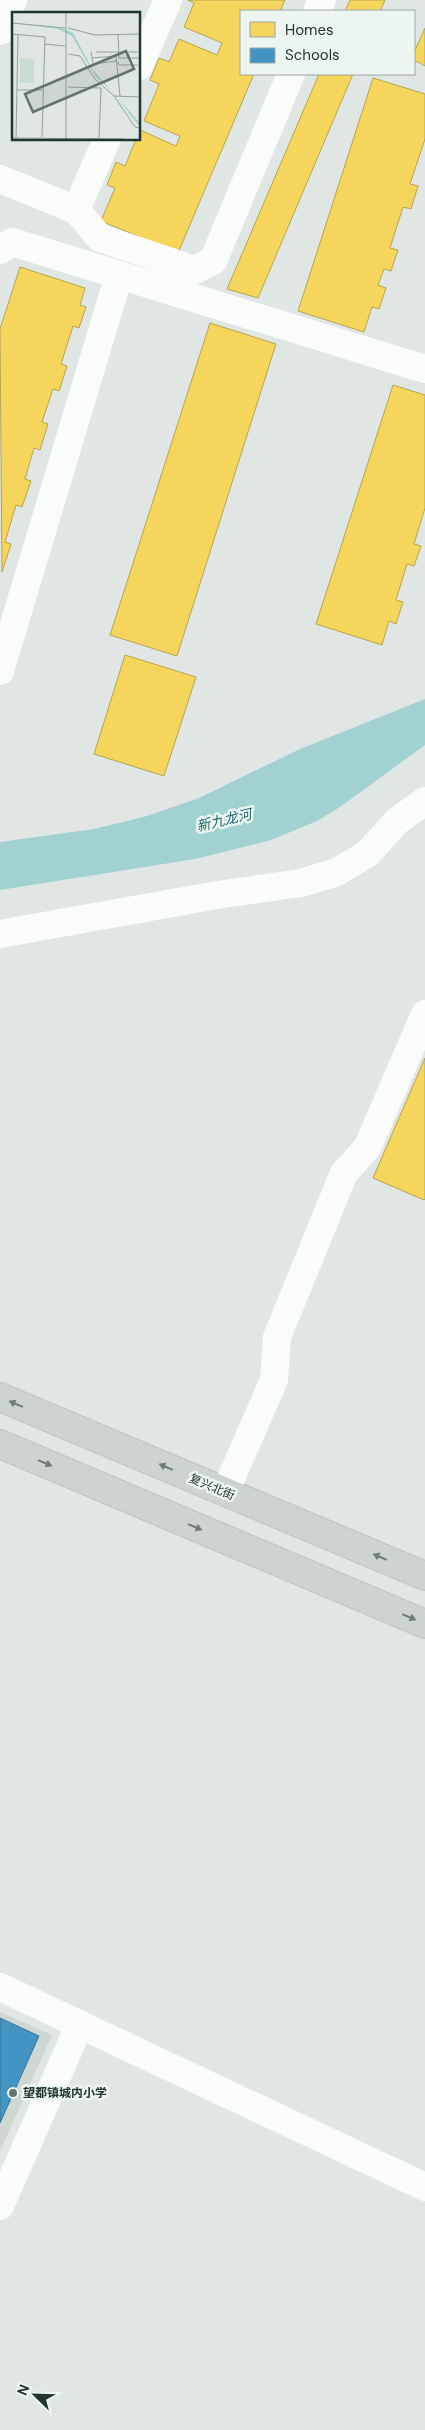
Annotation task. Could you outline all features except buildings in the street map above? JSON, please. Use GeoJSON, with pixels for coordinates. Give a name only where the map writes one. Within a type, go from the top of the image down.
{"type":"FeatureCollection","features":[{"type":"Feature","properties":{"kind":"main road","name":"复兴北街"},"geometry":{"type":"LineString","coordinates":[[0,1397],[425,1576]]}},
{"type":"Feature","properties":{"kind":"main road"},"geometry":{"type":"LineString","coordinates":[[0,1444],[425,1624]]}},
{"type":"Feature","properties":{"kind":"street"},"geometry":{"type":"LineString","coordinates":[[0,31],[13,0]]}},
{"type":"Feature","properties":{"kind":"street"},"geometry":{"type":"LineString","coordinates":[[140,64],[168,0]]}},
{"type":"Feature","properties":{"kind":"street"},"geometry":{"type":"LineString","coordinates":[[0,179],[76,210],[100,238],[195,270],[213,261],[291,75]]}},
{"type":"Feature","properties":{"kind":"street"},"geometry":{"type":"LineString","coordinates":[[76,210],[107,140]]}},
{"type":"Feature","properties":{"kind":"street"},"geometry":{"type":"LineString","coordinates":[[0,250],[12,242],[425,369]]}},
{"type":"Feature","properties":{"kind":"street"},"geometry":{"type":"LineString","coordinates":[[0,671],[119,275]]}},
{"type":"Feature","properties":{"kind":"street"},"geometry":{"type":"LineString","coordinates":[[0,934],[217,895],[301,883],[336,872],[368,854],[397,820],[425,801]]}},
{"type":"Feature","properties":{"kind":"street"},"geometry":{"type":"LineString","coordinates":[[225,1492],[274,1380],[277,1337],[344,1174],[367,1148],[425,1014]]}},
{"type":"Feature","properties":{"kind":"street"},"geometry":{"type":"LineString","coordinates":[[0,1987],[425,2187]]}},
{"type":"Feature","properties":{"kind":"street"},"geometry":{"type":"LineString","coordinates":[[0,2206],[80,2024]]}},
{"type":"Feature","properties":{"kind":"shaded area","name":"望都镇城内小学"},"geometry":{"type":"Polygon","coordinates":[[[0,2012],[52,2035],[0,2151],[0,2012]]]}},
{"type":"Feature","properties":{"kind":"water","name":"新九龙河"},"geometry":{"type":"Polygon","coordinates":[[[425,699],[425,745],[340,807],[317,821],[271,840],[195,859],[0,890],[0,842],[94,829],[147,816],[199,798],[300,749],[425,699]]]}},
{"type":"Feature","properties":{"kind":"place","name":"望都镇城内小学"},"geometry":{"type":"Point","coordinates":[13,2093]}}]}
